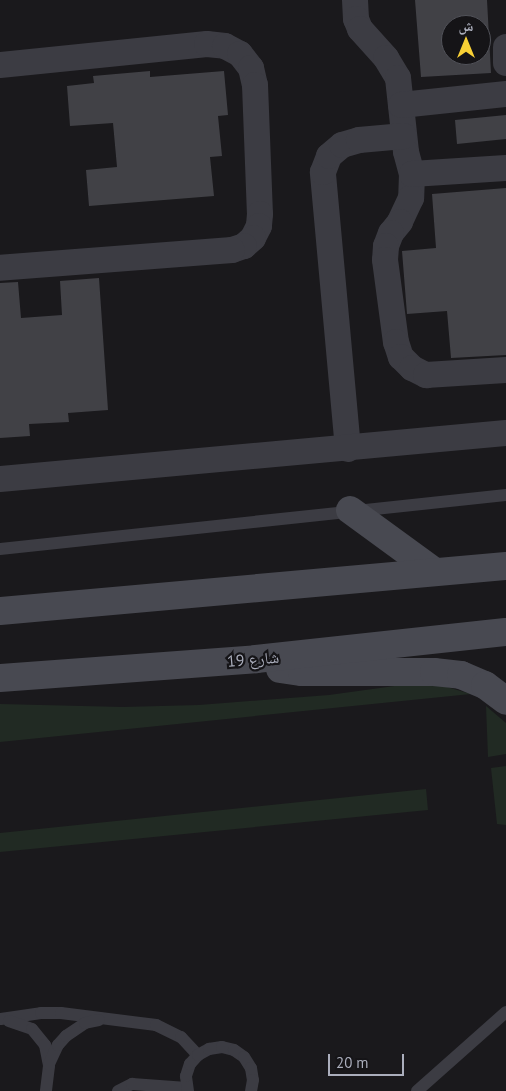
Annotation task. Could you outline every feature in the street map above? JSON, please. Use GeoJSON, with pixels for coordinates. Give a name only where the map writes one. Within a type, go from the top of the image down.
{"type":"FeatureCollection","features":[{"type":"Feature","properties":{"kind":"main road"},"geometry":{"type":"LineString","coordinates":[[350,510],[435,572]]}},
{"type":"Feature","properties":{"kind":"main road"},"geometry":{"type":"LineString","coordinates":[[0,611],[506,566]]}},
{"type":"Feature","properties":{"kind":"main road","name":"شارع 19"},"geometry":{"type":"LineString","coordinates":[[0,678],[256,659],[506,632]]}},
{"type":"Feature","properties":{"kind":"main road"},"geometry":{"type":"LineString","coordinates":[[256,659],[278,669],[296,672],[398,671],[461,675],[485,685],[506,701]]}},
{"type":"Feature","properties":{"kind":"street"},"geometry":{"type":"LineString","coordinates":[[355,0],[356,19],[360,29],[392,68],[400,89],[406,152],[412,174],[411,198],[400,222],[391,233],[386,246],[385,260],[396,342],[401,357],[412,368],[426,375],[506,370]]}},
{"type":"Feature","properties":{"kind":"street"},"geometry":{"type":"LineString","coordinates":[[0,65],[207,44],[225,46],[240,54],[251,68],[255,85],[260,214],[259,226],[253,238],[244,246],[232,250],[0,268]]}},
{"type":"Feature","properties":{"kind":"street"},"geometry":{"type":"LineString","coordinates":[[506,48],[506,63]]}},
{"type":"Feature","properties":{"kind":"street"},"geometry":{"type":"LineString","coordinates":[[401,105],[506,94]]}},
{"type":"Feature","properties":{"kind":"street"},"geometry":{"type":"LineString","coordinates":[[348,449],[323,172],[329,156],[342,145],[359,140],[404,136]]}},
{"type":"Feature","properties":{"kind":"street"},"geometry":{"type":"LineString","coordinates":[[412,174],[506,168]]}},
{"type":"Feature","properties":{"kind":"street"},"geometry":{"type":"LineString","coordinates":[[0,479],[348,449],[506,433]]}},
{"type":"Feature","properties":{"kind":"lane"},"geometry":{"type":"LineString","coordinates":[[0,549],[506,494]]}},
{"type":"Feature","properties":{"kind":"lane"},"geometry":{"type":"LineString","coordinates":[[417,1091],[506,1012]]}},
{"type":"Feature","properties":{"kind":"lane"},"geometry":{"type":"LineString","coordinates":[[0,1019],[41,1013],[156,1025],[171,1030],[190,1045],[198,1055]]}},
{"type":"Feature","properties":{"kind":"lane"},"geometry":{"type":"LineString","coordinates":[[0,1019],[23,1024],[40,1036],[45,1045],[49,1066]]}},
{"type":"Feature","properties":{"kind":"lane"},"geometry":{"type":"LineString","coordinates":[[46,1091],[49,1066],[58,1045],[66,1036],[86,1023],[108,1019]]}},
{"type":"Feature","properties":{"kind":"lane"},"geometry":{"type":"LineString","coordinates":[[118,1091],[132,1084],[188,1089],[186,1076],[190,1064],[198,1055],[209,1049],[222,1047],[234,1050],[244,1058],[251,1068],[253,1080],[251,1091]]}},
{"type":"Feature","properties":{"kind":"shaded area"},"geometry":{"type":"Polygon","coordinates":[[[409,684],[440,685],[471,694],[0,742],[0,704],[123,707],[199,705],[329,695],[409,684]]]}},
{"type":"Feature","properties":{"kind":"shaded area"},"geometry":{"type":"Polygon","coordinates":[[[486,706],[506,723],[506,754],[488,757],[486,706]]]}},
{"type":"Feature","properties":{"kind":"shaded area"},"geometry":{"type":"Polygon","coordinates":[[[506,766],[506,825],[497,824],[491,768],[506,766]]]}},
{"type":"Feature","properties":{"kind":"shaded area"},"geometry":{"type":"Polygon","coordinates":[[[426,789],[428,810],[0,852],[0,833],[426,789]]]}},
{"type":"Feature","properties":{"kind":"building"},"geometry":{"type":"Polygon","coordinates":[[[415,0],[487,0],[488,15],[441,15],[441,65],[491,65],[491,73],[421,77],[415,0]]]}},
{"type":"Feature","properties":{"kind":"building"},"geometry":{"type":"Polygon","coordinates":[[[150,71],[150,77],[224,71],[228,115],[218,116],[222,156],[210,157],[214,196],[89,206],[86,170],[117,167],[113,123],[70,126],[67,86],[94,83],[93,76],[150,71]]]}},
{"type":"Feature","properties":{"kind":"building"},"geometry":{"type":"Polygon","coordinates":[[[506,115],[506,139],[457,144],[455,120],[506,115]]]}},
{"type":"Feature","properties":{"kind":"building"},"geometry":{"type":"Polygon","coordinates":[[[506,188],[506,355],[451,358],[447,311],[407,314],[402,251],[436,248],[432,194],[506,188]]]}},
{"type":"Feature","properties":{"kind":"building"},"geometry":{"type":"Polygon","coordinates":[[[99,278],[108,410],[68,413],[69,422],[29,424],[30,436],[0,438],[0,283],[18,282],[21,318],[62,315],[60,281],[99,278]]]}}]}
